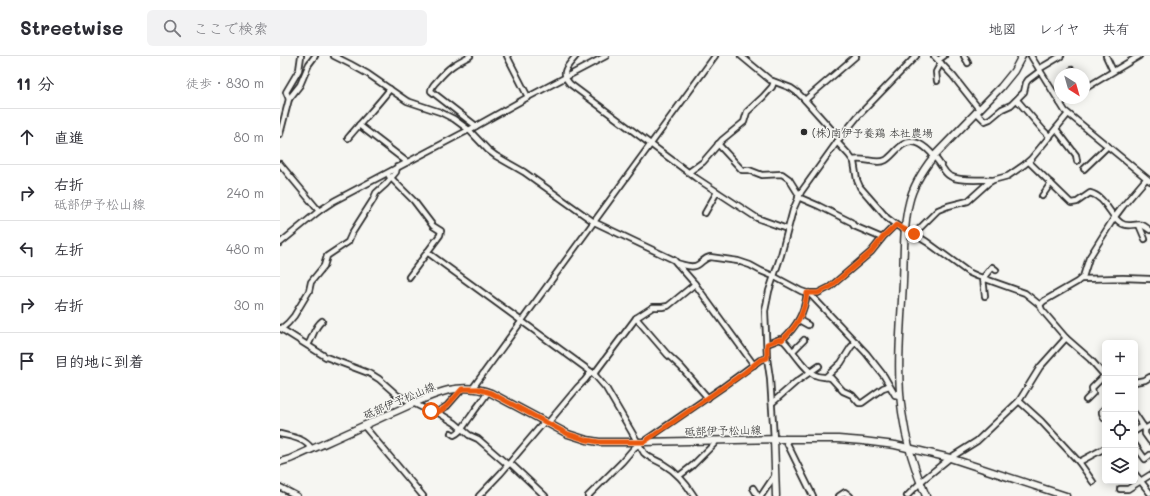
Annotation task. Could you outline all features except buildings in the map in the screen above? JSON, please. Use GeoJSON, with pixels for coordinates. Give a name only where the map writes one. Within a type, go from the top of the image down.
{"type":"FeatureCollection","features":[{"type":"Feature","properties":{"kind":"main road"},"geometry":{"type":"LineString","coordinates":[[926,496],[913,464],[904,428],[900,396],[900,356],[905,230],[908,205],[922,172],[934,156],[1008,79],[1022,56]]}},
{"type":"Feature","properties":{"kind":"main road","name":"砥部伊予松山線"},"geometry":{"type":"LineString","coordinates":[[280,462],[442,392],[472,389],[488,392],[568,434],[587,440],[599,442],[640,443],[774,439],[838,439],[863,441],[909,448],[950,458],[1066,496]]}},
{"type":"Feature","properties":{"kind":"main road"},"geometry":{"type":"LineString","coordinates":[[774,439],[776,496]]}},
{"type":"Feature","properties":{"kind":"street"},"geometry":{"type":"LineString","coordinates":[[289,99],[286,92],[297,75],[301,56]]}},
{"type":"Feature","properties":{"kind":"street"},"geometry":{"type":"LineString","coordinates":[[280,134],[289,99],[300,85],[309,64],[315,56]]}},
{"type":"Feature","properties":{"kind":"street"},"geometry":{"type":"LineString","coordinates":[[334,56],[350,64],[407,101],[447,115],[469,130],[492,153],[524,172],[594,222],[677,262],[690,266],[695,266],[710,257],[743,262],[801,291],[808,293],[822,292],[871,252],[882,238],[896,225]]}},
{"type":"Feature","properties":{"kind":"street"},"geometry":{"type":"LineString","coordinates":[[470,56],[447,69],[433,85],[430,91],[476,126]]}},
{"type":"Feature","properties":{"kind":"street"},"geometry":{"type":"LineString","coordinates":[[507,56],[528,97]]}},
{"type":"Feature","properties":{"kind":"street"},"geometry":{"type":"LineString","coordinates":[[576,56],[565,71],[564,75],[570,84],[717,192],[757,218],[788,229]]}},
{"type":"Feature","properties":{"kind":"street"},"geometry":{"type":"LineString","coordinates":[[280,243],[319,211],[334,201],[606,56]]}},
{"type":"Feature","properties":{"kind":"street"},"geometry":{"type":"LineString","coordinates":[[472,389],[715,56]]}},
{"type":"Feature","properties":{"kind":"street"},"geometry":{"type":"LineString","coordinates":[[741,56],[770,80],[791,88],[806,100],[853,160],[860,187],[882,213],[896,225],[928,242],[968,272],[1025,293],[1040,305],[1042,310],[1066,338],[1102,373]]}},
{"type":"Feature","properties":{"kind":"street"},"geometry":{"type":"LineString","coordinates":[[806,100],[856,56]]}},
{"type":"Feature","properties":{"kind":"street"},"geometry":{"type":"LineString","coordinates":[[774,439],[767,358],[765,311],[768,291],[793,210],[799,196],[858,116],[916,56]]}},
{"type":"Feature","properties":{"kind":"street"},"geometry":{"type":"LineString","coordinates":[[934,56],[953,76],[985,121],[1002,110],[1008,108],[1024,92],[1028,80],[1061,56]]}},
{"type":"Feature","properties":{"kind":"street"},"geometry":{"type":"LineString","coordinates":[[937,81],[936,72],[944,56]]}},
{"type":"Feature","properties":{"kind":"street"},"geometry":{"type":"LineString","coordinates":[[964,56],[968,63]]}},
{"type":"Feature","properties":{"kind":"street"},"geometry":{"type":"LineString","coordinates":[[1031,56],[1054,94]]}},
{"type":"Feature","properties":{"kind":"street"},"geometry":{"type":"LineString","coordinates":[[1106,56],[1113,71]]}},
{"type":"Feature","properties":{"kind":"street"},"geometry":{"type":"LineString","coordinates":[[1090,84],[1139,56]]}},
{"type":"Feature","properties":{"kind":"street"},"geometry":{"type":"LineString","coordinates":[[689,172],[703,162],[728,134],[744,122],[747,112],[764,97],[774,82]]}},
{"type":"Feature","properties":{"kind":"street"},"geometry":{"type":"LineString","coordinates":[[348,138],[378,105],[390,89]]}},
{"type":"Feature","properties":{"kind":"street"},"geometry":{"type":"LineString","coordinates":[[1016,100],[1050,137]]}},
{"type":"Feature","properties":{"kind":"street"},"geometry":{"type":"LineString","coordinates":[[1060,104],[1068,114],[1148,180],[1123,206],[1115,217],[1089,258],[1081,279]]}},
{"type":"Feature","properties":{"kind":"street"},"geometry":{"type":"LineString","coordinates":[[853,160],[882,161],[888,158],[905,143],[918,143],[934,156],[950,177],[960,179],[992,180],[1008,176],[1029,162],[1068,114]]}},
{"type":"Feature","properties":{"kind":"street"},"geometry":{"type":"LineString","coordinates":[[359,125],[407,162]]}},
{"type":"Feature","properties":{"kind":"street"},"geometry":{"type":"LineString","coordinates":[[1056,129],[1076,155],[1077,161]]}},
{"type":"Feature","properties":{"kind":"street"},"geometry":{"type":"LineString","coordinates":[[718,144],[742,170],[750,170],[762,175],[782,174],[789,179],[799,196],[851,222],[854,226],[882,238]]}},
{"type":"Feature","properties":{"kind":"street"},"geometry":{"type":"LineString","coordinates":[[1084,169],[1108,146]]}},
{"type":"Feature","properties":{"kind":"street"},"geometry":{"type":"LineString","coordinates":[[1029,162],[1071,203],[1077,202],[1090,193],[1094,194],[1102,200],[1115,217],[1123,224],[1144,225],[1150,230]]}},
{"type":"Feature","properties":{"kind":"street"},"geometry":{"type":"LineString","coordinates":[[280,164],[319,211]]}},
{"type":"Feature","properties":{"kind":"street"},"geometry":{"type":"LineString","coordinates":[[398,167],[396,172],[386,184],[376,193],[348,242],[327,256],[324,266],[311,282],[309,291],[294,316],[280,329],[326,357],[371,374],[398,395],[425,409],[437,412],[455,423],[509,464],[545,496]]}},
{"type":"Feature","properties":{"kind":"street"},"geometry":{"type":"LineString","coordinates":[[386,173],[414,201],[433,226],[441,231],[440,235],[409,277]]}},
{"type":"Feature","properties":{"kind":"street"},"geometry":{"type":"LineString","coordinates":[[914,234],[938,210],[968,201],[992,180]]}},
{"type":"Feature","properties":{"kind":"street"},"geometry":{"type":"LineString","coordinates":[[1042,196],[1051,183]]}},
{"type":"Feature","properties":{"kind":"street"},"geometry":{"type":"LineString","coordinates":[[705,213],[717,192]]}},
{"type":"Feature","properties":{"kind":"street"},"geometry":{"type":"LineString","coordinates":[[1139,225],[1145,239]]}},
{"type":"Feature","properties":{"kind":"street"},"geometry":{"type":"LineString","coordinates":[[427,252],[593,373],[606,388],[647,456],[671,469],[679,476],[694,496]]}},
{"type":"Feature","properties":{"kind":"street"},"geometry":{"type":"LineString","coordinates":[[677,262],[754,364]]}},
{"type":"Feature","properties":{"kind":"street"},"geometry":{"type":"LineString","coordinates":[[986,296],[983,278],[992,267],[996,270]]}},
{"type":"Feature","properties":{"kind":"street"},"geometry":{"type":"LineString","coordinates":[[1040,305],[1044,300],[1081,279],[1150,279]]}},
{"type":"Feature","properties":{"kind":"street"},"geometry":{"type":"LineString","coordinates":[[479,496],[578,387],[593,373],[636,318],[653,307],[668,306],[694,284]]}},
{"type":"Feature","properties":{"kind":"street"},"geometry":{"type":"LineString","coordinates":[[782,340],[793,329],[799,320],[808,293]]}},
{"type":"Feature","properties":{"kind":"street"},"geometry":{"type":"LineString","coordinates":[[808,293],[856,342],[876,366],[895,395],[900,396]]}},
{"type":"Feature","properties":{"kind":"street"},"geometry":{"type":"LineString","coordinates":[[636,318],[708,398]]}},
{"type":"Feature","properties":{"kind":"street"},"geometry":{"type":"LineString","coordinates":[[799,320],[808,325]]}},
{"type":"Feature","properties":{"kind":"street"},"geometry":{"type":"LineString","coordinates":[[308,345],[318,324],[322,321]]}},
{"type":"Feature","properties":{"kind":"street"},"geometry":{"type":"LineString","coordinates":[[908,496],[920,483],[950,458],[977,442],[1019,401],[1040,367],[1066,338]]}},
{"type":"Feature","properties":{"kind":"street"},"geometry":{"type":"LineString","coordinates":[[767,344],[774,340],[782,340],[810,372],[817,376],[831,378],[843,391],[852,395],[860,403],[883,388],[889,386]]}},
{"type":"Feature","properties":{"kind":"street"},"geometry":{"type":"LineString","coordinates":[[793,351],[804,340]]}},
{"type":"Feature","properties":{"kind":"street"},"geometry":{"type":"LineString","coordinates":[[826,377],[841,363],[856,342]]}},
{"type":"Feature","properties":{"kind":"street"},"geometry":{"type":"LineString","coordinates":[[588,496],[640,443],[708,398],[754,364],[767,358]]}},
{"type":"Feature","properties":{"kind":"street"},"geometry":{"type":"LineString","coordinates":[[772,403],[796,382],[819,366]]}},
{"type":"Feature","properties":{"kind":"street"},"geometry":{"type":"LineString","coordinates":[[1138,381],[1150,377]]}},
{"type":"Feature","properties":{"kind":"street"},"geometry":{"type":"LineString","coordinates":[[1086,400],[1093,393],[1092,388],[1102,379]]}},
{"type":"Feature","properties":{"kind":"street"},"geometry":{"type":"LineString","coordinates":[[437,412],[447,406],[462,389]]}},
{"type":"Feature","properties":{"kind":"street"},"geometry":{"type":"LineString","coordinates":[[451,433],[454,435],[456,434],[478,408],[488,392]]}},
{"type":"Feature","properties":{"kind":"street"},"geometry":{"type":"LineString","coordinates":[[1019,401],[1041,421],[1079,462],[1093,482]]}},
{"type":"Feature","properties":{"kind":"street"},"geometry":{"type":"LineString","coordinates":[[1138,418],[1146,427],[1145,434],[1150,441]]}},
{"type":"Feature","properties":{"kind":"street"},"geometry":{"type":"LineString","coordinates":[[364,426],[423,496]]}},
{"type":"Feature","properties":{"kind":"street"},"geometry":{"type":"LineString","coordinates":[[280,434],[304,441],[308,443],[312,449]]}},
{"type":"Feature","properties":{"kind":"street"},"geometry":{"type":"LineString","coordinates":[[785,439],[813,496]]}},
{"type":"Feature","properties":{"kind":"street"},"geometry":{"type":"LineString","coordinates":[[679,476],[692,466],[715,443],[715,440]]}},
{"type":"Feature","properties":{"kind":"street"},"geometry":{"type":"LineString","coordinates":[[1137,448],[1145,459],[1150,455]]}},
{"type":"Feature","properties":{"kind":"street"},"geometry":{"type":"LineString","coordinates":[[1079,462],[1102,450]]}},
{"type":"Feature","properties":{"kind":"street"},"geometry":{"type":"LineString","coordinates":[[753,488],[759,496],[775,475]]}},
{"type":"Feature","properties":{"kind":"street"},"geometry":{"type":"LineString","coordinates":[[1120,489],[1128,489],[1150,475]]}},
{"type":"Feature","properties":{"kind":"street"},"geometry":{"type":"LineString","coordinates":[[1138,478],[1150,493]]}},
{"type":"Feature","properties":{"kind":"street"},"geometry":{"type":"LineString","coordinates":[[280,488],[297,496]]}},
{"type":"Feature","properties":{"kind":"street"},"geometry":{"type":"LineString","coordinates":[[839,496],[845,492],[850,496]]}},
{"type":"Feature","properties":{"kind":"place","name":"(株)南伊予養鶏 本社農場"},"geometry":{"type":"Point","coordinates":[804,132]}},
{"type":"Feature","properties":{"kind":"route"},"geometry":{"type":"LineString","coordinates":[[431,411],[437,412],[442,410],[462,389],[478,389],[499,397],[568,434],[579,438],[599,442],[644,442],[745,372],[754,364],[767,358],[767,344],[774,340],[782,340],[798,322],[805,304],[807,293],[822,292],[830,287],[871,252],[883,237],[896,225],[914,234]]}}]}
